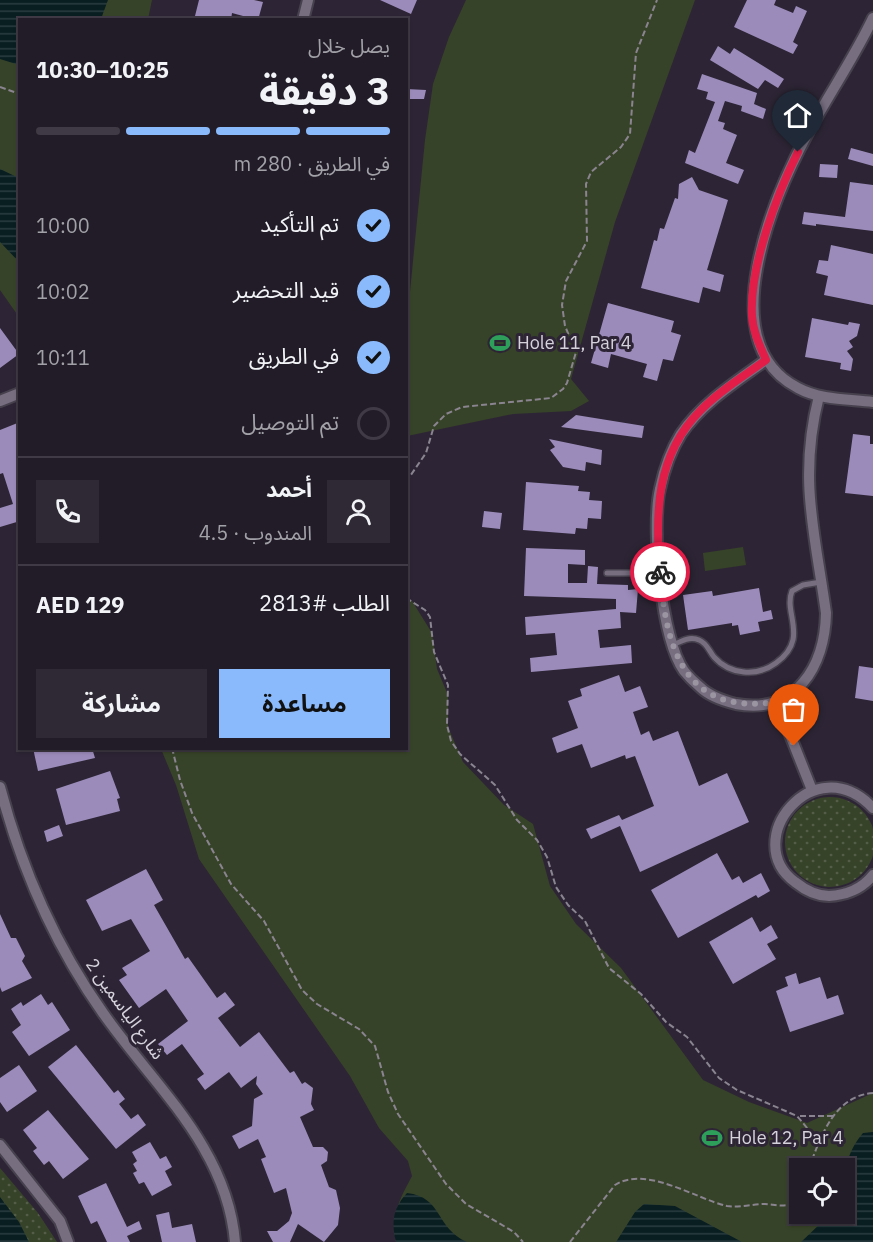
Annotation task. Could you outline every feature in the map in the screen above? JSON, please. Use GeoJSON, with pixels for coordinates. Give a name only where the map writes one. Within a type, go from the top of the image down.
{"type":"FeatureCollection","features":[{"type":"Feature","properties":{"kind":"street"},"geometry":{"type":"LineString","coordinates":[[304,18],[308,0]]}},
{"type":"Feature","properties":{"kind":"street"},"geometry":{"type":"LineString","coordinates":[[873,18],[808,132],[773,212],[761,254],[752,317],[757,340],[766,360],[780,376],[797,388],[819,396],[873,402]]}},
{"type":"Feature","properties":{"kind":"street"},"geometry":{"type":"LineString","coordinates":[[766,360],[699,411],[681,435],[667,462],[659,490],[657,520],[660,573],[673,645],[683,670],[701,689],[725,701],[751,706],[777,702],[795,691],[810,675],[820,656],[825,635],[822,582],[807,478],[809,441],[819,396]]}},
{"type":"Feature","properties":{"kind":"street"},"geometry":{"type":"LineString","coordinates":[[0,401],[18,394]]}},
{"type":"Feature","properties":{"kind":"street"},"geometry":{"type":"LineString","coordinates":[[777,702],[812,790]]}},
{"type":"Feature","properties":{"kind":"street","name":"شارع الياسمين 2"},"geometry":{"type":"LineString","coordinates":[[0,787],[27,872],[59,940],[103,1013],[194,1130],[212,1163],[226,1199],[235,1242]]}},
{"type":"Feature","properties":{"kind":"street"},"geometry":{"type":"LineString","coordinates":[[873,808],[863,798],[847,789],[829,787],[812,790],[796,799],[784,813],[777,829],[776,847],[781,865],[791,880],[806,890],[823,896],[840,895],[857,889],[873,875]]}},
{"type":"Feature","properties":{"kind":"street"},"geometry":{"type":"LineString","coordinates":[[0,1145],[60,1221],[68,1242]]}},
{"type":"Feature","properties":{"kind":"lane"},"geometry":{"type":"LineString","coordinates":[[607,573],[660,573]]}},
{"type":"Feature","properties":{"kind":"lane"},"geometry":{"type":"LineString","coordinates":[[673,645],[696,639],[702,641],[714,658],[726,667],[740,672],[755,672],[769,668],[781,659],[790,647],[794,633],[790,604],[792,591],[803,585],[822,582]]}},
{"type":"Feature","properties":{"kind":"path"},"geometry":{"type":"LineString","coordinates":[[408,479],[426,453],[434,426],[446,414],[462,407],[551,398],[567,383],[576,352],[565,326],[562,305],[566,281],[587,241],[586,184],[591,172],[621,147],[630,134],[636,53],[657,0]]}},
{"type":"Feature","properties":{"kind":"path"},"geometry":{"type":"LineString","coordinates":[[0,87],[18,93]]}},
{"type":"Feature","properties":{"kind":"path"},"geometry":{"type":"LineString","coordinates":[[408,599],[425,610],[432,624],[434,652],[448,684],[447,725],[451,741],[460,754],[495,785],[517,820],[537,840],[547,857],[556,887],[568,905],[585,921],[609,968],[641,994],[666,1022],[687,1037],[719,1078],[737,1090],[797,1116],[832,1116]]}},
{"type":"Feature","properties":{"kind":"path"},"geometry":{"type":"LineString","coordinates":[[173,750],[189,805],[231,884],[264,921],[302,990],[317,1004],[359,1029],[375,1046],[388,1092],[398,1114],[446,1184],[466,1204],[514,1232],[523,1242]]}},
{"type":"Feature","properties":{"kind":"path"},"geometry":{"type":"LineString","coordinates":[[813,1158],[832,1116],[850,1099],[873,1092]]}},
{"type":"Feature","properties":{"kind":"path"},"geometry":{"type":"LineString","coordinates":[[797,1116],[819,1142]]}},
{"type":"Feature","properties":{"kind":"path"},"geometry":{"type":"LineString","coordinates":[[570,1242],[611,1190],[626,1180],[667,1184],[729,1206],[762,1204],[784,1206],[789,1204]]}},
{"type":"Feature","properties":{"kind":"green space"},"geometry":{"type":"Polygon","coordinates":[[[0,0],[152,0],[148,18],[18,18],[18,316],[0,290],[0,0]]]}},
{"type":"Feature","properties":{"kind":"green space"},"geometry":{"type":"Polygon","coordinates":[[[466,0],[695,0],[615,222],[571,379],[589,401],[571,411],[513,414],[408,436],[408,312],[425,140],[433,84],[449,37],[466,0]]]}},
{"type":"Feature","properties":{"kind":"green space"},"geometry":{"type":"Polygon","coordinates":[[[743,547],[746,565],[705,571],[703,553],[743,547]]]}},
{"type":"Feature","properties":{"kind":"green space"},"geometry":{"type":"Polygon","coordinates":[[[408,598],[432,633],[437,669],[448,695],[448,727],[463,762],[504,805],[533,824],[550,886],[576,924],[621,968],[703,1080],[749,1102],[807,1123],[873,1093],[873,1242],[396,1242],[395,1216],[412,1176],[408,1161],[379,1128],[350,1076],[199,859],[176,785],[161,750],[408,750],[408,598]]]}},
{"type":"Feature","properties":{"kind":"green space"},"geometry":{"type":"Polygon","coordinates":[[[830,797],[847,800],[862,810],[872,825],[874,851],[872,859],[862,874],[847,884],[830,887],[813,884],[798,874],[788,859],[785,842],[788,825],[798,810],[813,800],[830,797]]]}},
{"type":"Feature","properties":{"kind":"green space"},"geometry":{"type":"Polygon","coordinates":[[[0,1168],[38,1213],[57,1242],[0,1242],[0,1168]]]}},
{"type":"Feature","properties":{"kind":"shaded area"},"geometry":{"type":"Polygon","coordinates":[[[0,0],[108,0],[101,18],[18,18],[18,65],[0,59],[0,0]]]}},
{"type":"Feature","properties":{"kind":"shaded area"},"geometry":{"type":"Polygon","coordinates":[[[0,169],[18,178],[18,261],[0,242],[0,169]]]}},
{"type":"Feature","properties":{"kind":"shaded area"},"geometry":{"type":"Polygon","coordinates":[[[873,1132],[873,1242],[801,1242],[820,1224],[855,1224],[855,1158],[849,1158],[863,1133],[873,1132]]]}},
{"type":"Feature","properties":{"kind":"shaded area"},"geometry":{"type":"Polygon","coordinates":[[[407,1193],[427,1200],[449,1229],[467,1242],[396,1242],[394,1216],[407,1193]]]}},
{"type":"Feature","properties":{"kind":"shaded area"},"geometry":{"type":"Polygon","coordinates":[[[0,1197],[19,1222],[29,1242],[0,1242],[0,1197]]]}},
{"type":"Feature","properties":{"kind":"shaded area"},"geometry":{"type":"Polygon","coordinates":[[[644,1204],[675,1206],[742,1242],[616,1242],[635,1212],[644,1204]]]}},
{"type":"Feature","properties":{"kind":"building"},"geometry":{"type":"Polygon","coordinates":[[[199,0],[263,2],[259,18],[232,13],[231,18],[194,18],[199,0]]]}},
{"type":"Feature","properties":{"kind":"building"},"geometry":{"type":"Polygon","coordinates":[[[380,0],[417,0],[411,14],[380,0]]]}},
{"type":"Feature","properties":{"kind":"building"},"geometry":{"type":"Polygon","coordinates":[[[747,0],[776,0],[774,5],[793,13],[796,6],[807,11],[793,42],[798,45],[793,54],[734,27],[747,0]]]}},
{"type":"Feature","properties":{"kind":"building"},"geometry":{"type":"Polygon","coordinates":[[[718,46],[730,54],[734,48],[784,79],[778,88],[765,80],[758,89],[710,60],[718,46]]]}},
{"type":"Feature","properties":{"kind":"building"},"geometry":{"type":"Polygon","coordinates":[[[702,74],[757,93],[754,104],[766,109],[763,119],[741,111],[742,106],[725,101],[718,121],[725,123],[723,129],[737,135],[726,163],[744,170],[738,184],[685,163],[689,150],[695,153],[715,102],[706,99],[708,92],[697,89],[702,74]]]}},
{"type":"Feature","properties":{"kind":"building"},"geometry":{"type":"Polygon","coordinates":[[[408,89],[426,90],[424,99],[408,99],[408,89]]]}},
{"type":"Feature","properties":{"kind":"building"},"geometry":{"type":"Polygon","coordinates":[[[851,148],[873,154],[873,166],[848,159],[851,148]]]}},
{"type":"Feature","properties":{"kind":"building"},"geometry":{"type":"Polygon","coordinates":[[[820,164],[838,165],[837,178],[819,177],[820,164]]]}},
{"type":"Feature","properties":{"kind":"building"},"geometry":{"type":"Polygon","coordinates":[[[692,177],[699,190],[728,200],[707,270],[724,275],[720,292],[703,287],[699,303],[641,288],[654,240],[657,241],[660,228],[664,229],[675,198],[678,199],[679,184],[692,177]]]}},
{"type":"Feature","properties":{"kind":"building"},"geometry":{"type":"Polygon","coordinates":[[[850,182],[873,185],[873,231],[802,224],[804,212],[845,217],[850,182]]]}},
{"type":"Feature","properties":{"kind":"building"},"geometry":{"type":"Polygon","coordinates":[[[831,245],[873,254],[873,305],[824,295],[828,276],[816,273],[819,260],[828,261],[831,245]]]}},
{"type":"Feature","properties":{"kind":"building"},"geometry":{"type":"Polygon","coordinates":[[[608,303],[674,321],[671,332],[681,335],[673,361],[663,359],[657,381],[643,377],[647,364],[611,354],[608,368],[591,363],[608,303]]]}},
{"type":"Feature","properties":{"kind":"building"},"geometry":{"type":"Polygon","coordinates":[[[812,318],[848,325],[849,322],[860,324],[857,336],[849,341],[853,347],[847,351],[853,359],[851,371],[840,369],[841,363],[805,357],[812,318]]]}},
{"type":"Feature","properties":{"kind":"building"},"geometry":{"type":"Polygon","coordinates":[[[0,328],[18,355],[0,368],[0,328]]]}},
{"type":"Feature","properties":{"kind":"building"},"geometry":{"type":"Polygon","coordinates":[[[576,415],[644,426],[642,438],[561,427],[576,415]]]}},
{"type":"Feature","properties":{"kind":"building"},"geometry":{"type":"Polygon","coordinates":[[[18,423],[18,522],[0,527],[0,508],[13,504],[3,473],[0,474],[0,430],[18,423]]]}},
{"type":"Feature","properties":{"kind":"building"},"geometry":{"type":"Polygon","coordinates":[[[853,434],[870,436],[870,444],[873,444],[873,496],[845,493],[853,434]]]}},
{"type":"Feature","properties":{"kind":"building"},"geometry":{"type":"Polygon","coordinates":[[[549,439],[602,450],[601,465],[586,462],[585,471],[563,467],[550,450],[555,447],[549,439]]]}},
{"type":"Feature","properties":{"kind":"building"},"geometry":{"type":"Polygon","coordinates":[[[526,482],[579,486],[578,491],[590,492],[589,500],[602,501],[601,519],[588,518],[587,529],[576,528],[575,534],[523,530],[526,482]]]}},
{"type":"Feature","properties":{"kind":"building"},"geometry":{"type":"Polygon","coordinates":[[[484,511],[502,513],[500,529],[482,527],[484,511]]]}},
{"type":"Feature","properties":{"kind":"building"},"geometry":{"type":"Polygon","coordinates":[[[526,548],[585,550],[585,565],[568,564],[568,583],[587,583],[588,566],[598,567],[597,584],[628,585],[628,590],[638,589],[636,613],[620,612],[621,628],[598,630],[600,648],[631,645],[632,663],[531,672],[530,658],[557,655],[555,633],[526,635],[525,617],[616,609],[616,599],[524,596],[526,548]]]}},
{"type":"Feature","properties":{"kind":"building"},"geometry":{"type":"Polygon","coordinates":[[[759,588],[763,612],[771,610],[773,619],[758,622],[760,631],[740,635],[738,625],[732,626],[732,623],[688,630],[683,595],[712,591],[713,596],[759,588]]]}},
{"type":"Feature","properties":{"kind":"building"},"geometry":{"type":"Polygon","coordinates":[[[859,666],[873,668],[873,701],[855,698],[859,666]]]}},
{"type":"Feature","properties":{"kind":"building"},"geometry":{"type":"Polygon","coordinates":[[[619,675],[625,692],[640,686],[648,707],[633,712],[641,735],[649,731],[653,741],[678,731],[699,786],[727,773],[749,822],[640,872],[620,826],[591,839],[586,829],[619,815],[622,820],[654,806],[635,756],[626,759],[625,755],[591,768],[582,744],[557,753],[552,738],[578,728],[568,701],[582,696],[580,689],[619,675]]]}},
{"type":"Feature","properties":{"kind":"building"},"geometry":{"type":"Polygon","coordinates":[[[33,750],[93,750],[95,758],[38,771],[33,750]]]}},
{"type":"Feature","properties":{"kind":"building"},"geometry":{"type":"Polygon","coordinates":[[[110,771],[120,798],[117,799],[120,811],[66,825],[56,789],[110,771]]]}},
{"type":"Feature","properties":{"kind":"building"},"geometry":{"type":"Polygon","coordinates":[[[59,825],[63,836],[47,842],[44,831],[59,825]]]}},
{"type":"Feature","properties":{"kind":"building"},"geometry":{"type":"Polygon","coordinates":[[[717,853],[732,880],[739,876],[743,883],[761,873],[770,891],[758,898],[756,895],[678,938],[651,890],[717,853]]]}},
{"type":"Feature","properties":{"kind":"building"},"geometry":{"type":"Polygon","coordinates":[[[146,869],[163,900],[154,905],[185,959],[188,957],[217,998],[225,992],[235,1005],[218,1018],[240,1047],[259,1032],[290,1073],[294,1071],[302,1084],[305,1082],[313,1088],[311,1104],[314,1110],[300,1117],[313,1147],[323,1147],[328,1152],[327,1161],[321,1165],[329,1187],[336,1190],[340,1208],[338,1225],[324,1242],[298,1224],[290,1242],[273,1242],[267,1231],[277,1231],[289,1221],[292,1213],[286,1188],[274,1193],[261,1159],[266,1157],[258,1139],[239,1149],[232,1136],[252,1126],[254,1099],[263,1094],[256,1084],[257,1076],[241,1088],[229,1072],[205,1090],[197,1079],[204,1074],[182,1044],[167,1055],[158,1044],[188,1021],[166,989],[139,1008],[119,980],[127,975],[122,968],[150,951],[131,919],[102,931],[86,900],[146,869]]]}},
{"type":"Feature","properties":{"kind":"building"},"geometry":{"type":"Polygon","coordinates":[[[0,914],[11,938],[16,938],[25,956],[22,961],[32,978],[2,992],[0,987],[0,914]]]}},
{"type":"Feature","properties":{"kind":"building"},"geometry":{"type":"Polygon","coordinates":[[[752,917],[760,932],[771,925],[778,938],[767,944],[776,959],[733,984],[709,942],[752,917]]]}},
{"type":"Feature","properties":{"kind":"building"},"geometry":{"type":"Polygon","coordinates":[[[796,973],[799,984],[820,977],[827,999],[838,995],[844,1014],[790,1032],[776,991],[788,986],[785,977],[796,973]]]}},
{"type":"Feature","properties":{"kind":"building"},"geometry":{"type":"Polygon","coordinates":[[[41,994],[48,1005],[52,1002],[70,1030],[29,1056],[12,1032],[21,1025],[11,1009],[21,1002],[23,1006],[41,994]]]}},
{"type":"Feature","properties":{"kind":"building"},"geometry":{"type":"Polygon","coordinates":[[[76,1045],[114,1093],[118,1090],[125,1099],[119,1104],[131,1119],[138,1114],[146,1125],[116,1149],[48,1067],[76,1045]]]}},
{"type":"Feature","properties":{"kind":"building"},"geometry":{"type":"Polygon","coordinates":[[[19,1065],[37,1091],[7,1112],[0,1102],[0,1078],[19,1065]]]}},
{"type":"Feature","properties":{"kind":"building"},"geometry":{"type":"Polygon","coordinates":[[[48,1110],[89,1159],[63,1179],[49,1161],[44,1165],[33,1151],[37,1148],[23,1130],[48,1110]]]}},
{"type":"Feature","properties":{"kind":"building"},"geometry":{"type":"Polygon","coordinates":[[[150,1142],[160,1159],[166,1156],[172,1167],[165,1171],[172,1185],[152,1196],[144,1182],[139,1184],[133,1173],[137,1171],[133,1164],[137,1161],[132,1152],[150,1142]]]}},
{"type":"Feature","properties":{"kind":"building"},"geometry":{"type":"Polygon","coordinates":[[[106,1183],[127,1227],[139,1221],[142,1229],[127,1236],[130,1242],[107,1242],[97,1221],[91,1224],[78,1196],[106,1183]]]}},
{"type":"Feature","properties":{"kind":"building"},"geometry":{"type":"Polygon","coordinates":[[[169,1212],[172,1228],[192,1224],[196,1242],[162,1242],[156,1215],[169,1212]]]}},
{"type":"Feature","properties":{"kind":"way so far"},"geometry":{"type":"LineString","coordinates":[[660,572],[665,615],[683,670],[701,689],[725,701],[751,706],[777,702],[794,746]]}},
{"type":"Feature","properties":{"kind":"place","name":"Hole 11, Par 4"},"geometry":{"type":"Point","coordinates":[500,343]}},
{"type":"Feature","properties":{"kind":"place","name":"Hole 12, Par 4"},"geometry":{"type":"Point","coordinates":[712,1138]}},
{"type":"Feature","properties":{"kind":"route"},"geometry":{"type":"LineString","coordinates":[[660,572],[657,520],[659,490],[667,462],[681,435],[699,411],[766,360],[757,340],[752,317],[753,297],[761,254],[773,212],[798,152]]}}]}
